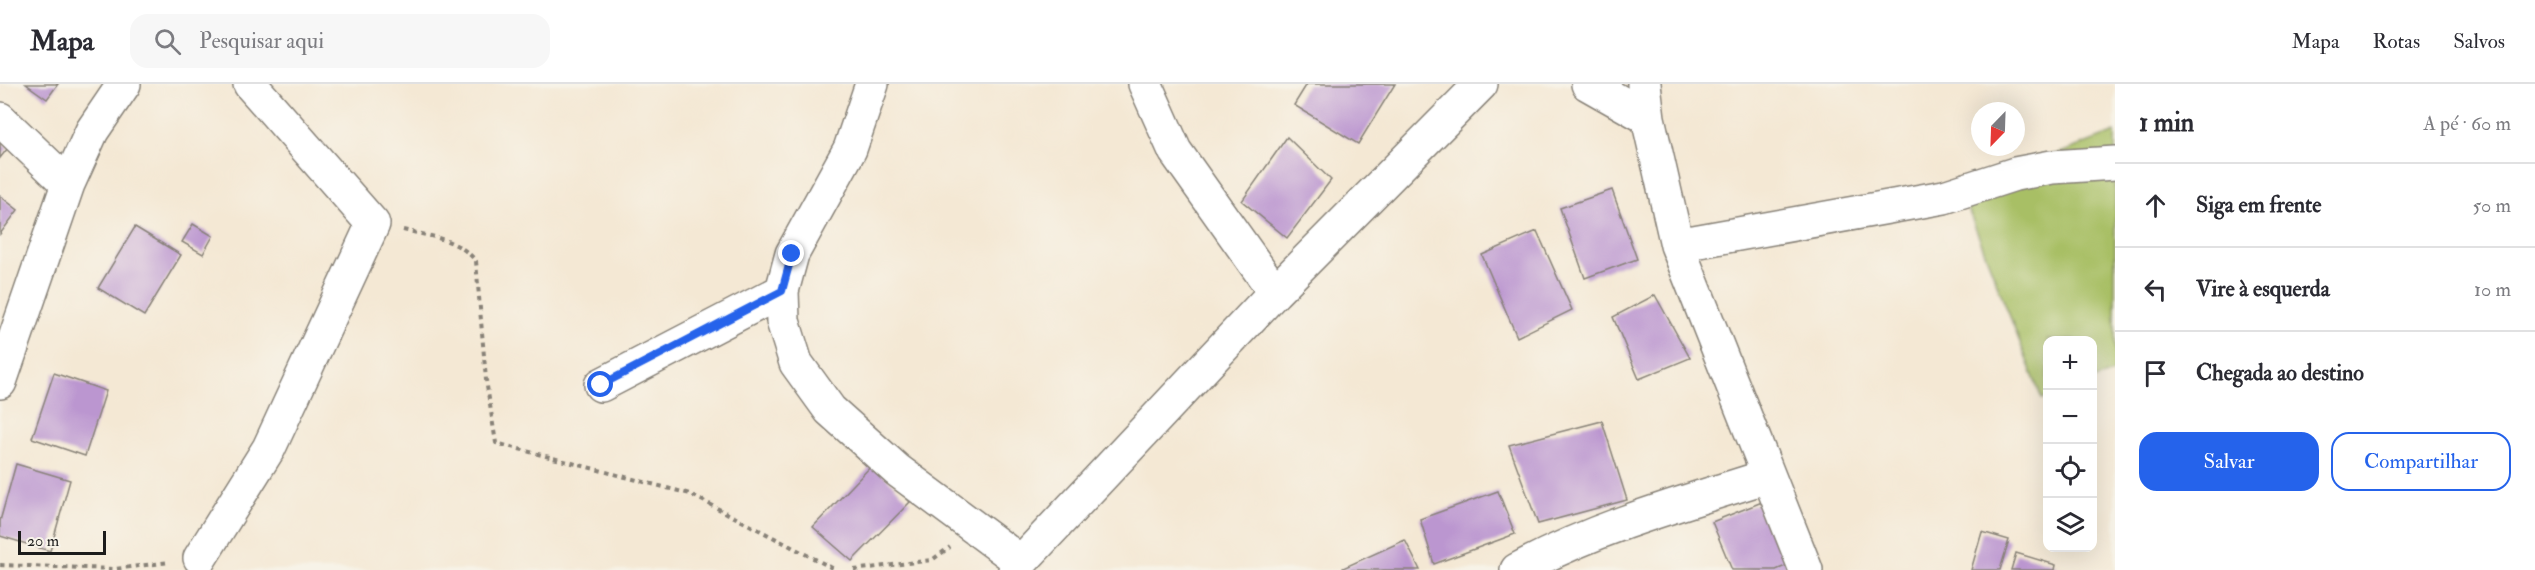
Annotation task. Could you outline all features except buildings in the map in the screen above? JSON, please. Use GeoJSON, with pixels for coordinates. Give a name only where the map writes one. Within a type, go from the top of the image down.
{"type":"FeatureCollection","features":[{"type":"Feature","properties":{"kind":"street"},"geometry":{"type":"LineString","coordinates":[[0,382],[68,183],[92,131],[124,84]]}},
{"type":"Feature","properties":{"kind":"street"},"geometry":{"type":"LineString","coordinates":[[200,558],[269,448],[373,224],[250,84]]}},
{"type":"Feature","properties":{"kind":"street"},"geometry":{"type":"LineString","coordinates":[[872,84],[850,149],[792,254],[782,291],[783,321],[796,363],[830,411],[897,470],[975,528],[1018,566],[1275,291],[1481,84]]}},
{"type":"Feature","properties":{"kind":"street"},"geometry":{"type":"LineString","coordinates":[[1145,84],[1175,151],[1275,291]]}},
{"type":"Feature","properties":{"kind":"street"},"geometry":{"type":"LineString","coordinates":[[1588,84],[1648,118]]}},
{"type":"Feature","properties":{"kind":"street"},"geometry":{"type":"LineString","coordinates":[[1644,84],[1648,118],[1677,245],[1806,570]]}},
{"type":"Feature","properties":{"kind":"street"},"geometry":{"type":"LineString","coordinates":[[0,119],[68,183]]}},
{"type":"Feature","properties":{"kind":"street"},"geometry":{"type":"LineString","coordinates":[[1677,245],[1944,197],[2015,174],[2052,166],[2115,163]]}},
{"type":"Feature","properties":{"kind":"street"},"geometry":{"type":"LineString","coordinates":[[601,385],[782,291]]}},
{"type":"Feature","properties":{"kind":"street"},"geometry":{"type":"LineString","coordinates":[[1517,570],[1560,547],[1632,518],[1768,476]]}},
{"type":"Feature","properties":{"kind":"path"},"geometry":{"type":"LineString","coordinates":[[373,224],[444,239],[468,251],[476,261],[486,380],[496,443],[690,494],[836,570]]}},
{"type":"Feature","properties":{"kind":"path"},"geometry":{"type":"LineString","coordinates":[[854,570],[932,560],[975,528]]}},
{"type":"Feature","properties":{"kind":"path"},"geometry":{"type":"LineString","coordinates":[[0,565],[115,569],[200,558]]}},
{"type":"Feature","properties":{"kind":"green space"},"geometry":{"type":"Polygon","coordinates":[[[2115,132],[2115,372],[2097,379],[2097,336],[2043,336],[2042,399],[1961,191],[2115,132]]]}},
{"type":"Feature","properties":{"kind":"route"},"geometry":{"type":"LineString","coordinates":[[601,385],[684,344],[782,291],[792,254]]}}]}
